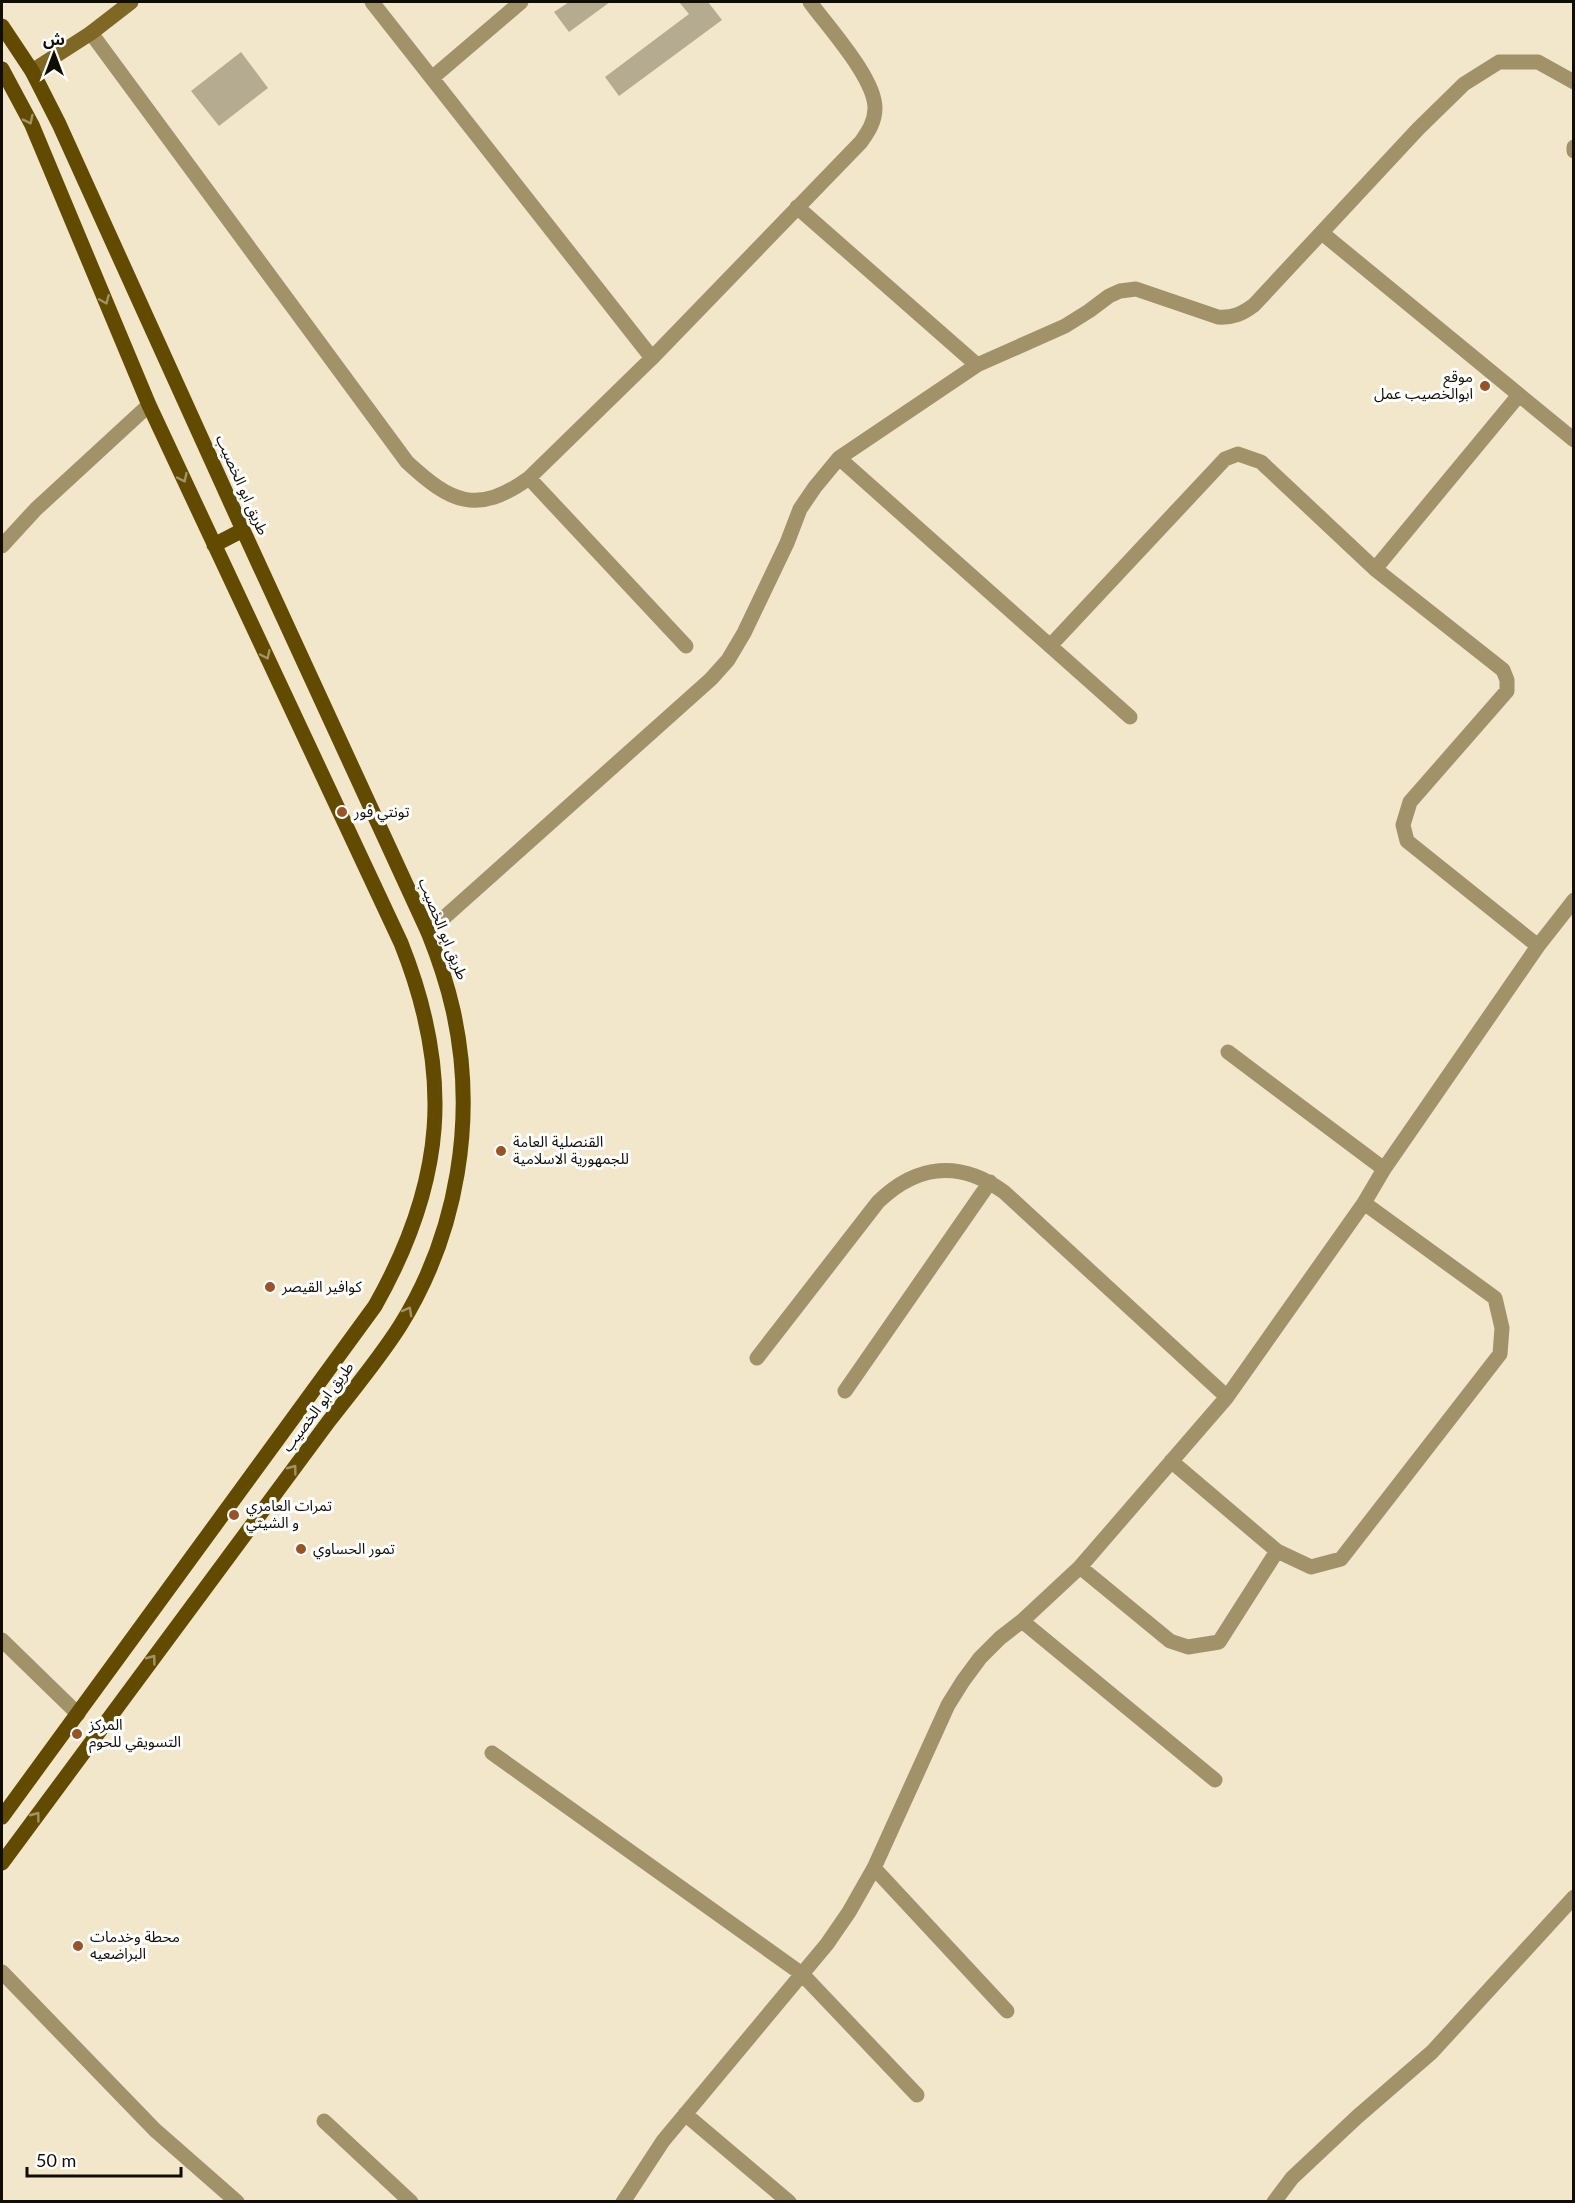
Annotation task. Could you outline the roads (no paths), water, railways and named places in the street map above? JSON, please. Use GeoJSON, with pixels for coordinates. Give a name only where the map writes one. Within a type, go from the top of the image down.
{"type":"FeatureCollection","features":[{"type":"Feature","properties":{"kind":"main road","name":"طريق ابو الخصيب"},"geometry":{"type":"LineString","coordinates":[[2,26],[32,71],[59,124],[428,932],[453,1009],[460,1050],[463,1090],[458,1172],[449,1212],[420,1289],[400,1325],[2,1863]]}},
{"type":"Feature","properties":{"kind":"main road","name":"طريق ابو الخصيب"},"geometry":{"type":"LineString","coordinates":[[2,69],[32,125],[149,405],[401,943],[426,1015],[435,1090],[430,1166],[421,1202],[394,1273],[375,1306],[2,1817]]}},
{"type":"Feature","properties":{"kind":"main road"},"geometry":{"type":"LineString","coordinates":[[214,545],[243,530]]}},
{"type":"Feature","properties":{"kind":"street"},"geometry":{"type":"LineString","coordinates":[[32,71],[91,33],[131,2]]}},
{"type":"Feature","properties":{"kind":"street"},"geometry":{"type":"LineString","coordinates":[[372,2],[652,358]]}},
{"type":"Feature","properties":{"kind":"street"},"geometry":{"type":"LineString","coordinates":[[432,78],[521,2]]}},
{"type":"Feature","properties":{"kind":"street"},"geometry":{"type":"LineString","coordinates":[[91,33],[406,462],[441,490],[460,499],[482,501],[514,489],[529,478],[652,358],[861,142],[871,128],[875,110],[873,92],[865,76],[810,2]]}},
{"type":"Feature","properties":{"kind":"street"},"geometry":{"type":"LineString","coordinates":[[428,932],[696,694],[722,666],[744,633],[787,543],[800,509],[839,458],[977,364],[1070,323],[1120,291],[1136,289],[1218,317],[1242,314],[1254,305],[1418,129],[1464,84],[1499,62],[1538,62],[1574,82]]}},
{"type":"Feature","properties":{"kind":"street"},"geometry":{"type":"LineString","coordinates":[[797,207],[977,364]]}},
{"type":"Feature","properties":{"kind":"street"},"geometry":{"type":"LineString","coordinates":[[1322,233],[1574,440]]}},
{"type":"Feature","properties":{"kind":"street"},"geometry":{"type":"LineString","coordinates":[[1375,569],[1519,395]]}},
{"type":"Feature","properties":{"kind":"street"},"geometry":{"type":"LineString","coordinates":[[2,546],[36,509],[149,405]]}},
{"type":"Feature","properties":{"kind":"street"},"geometry":{"type":"LineString","coordinates":[[1050,646],[1225,459],[1238,454],[1261,462],[1375,569],[1503,670],[1507,680],[1507,692],[1410,802],[1403,825],[1407,841],[1538,946]]}},
{"type":"Feature","properties":{"kind":"street"},"geometry":{"type":"LineString","coordinates":[[839,458],[1130,717]]}},
{"type":"Feature","properties":{"kind":"street"},"geometry":{"type":"LineString","coordinates":[[529,478],[686,646]]}},
{"type":"Feature","properties":{"kind":"street"},"geometry":{"type":"LineString","coordinates":[[623,2202],[642,2169],[827,1944],[849,1912],[874,1868],[948,1705],[963,1681],[1000,1638],[1022,1621],[1080,1567],[1227,1396],[1364,1203],[1384,1169],[1538,946],[1574,900]]}},
{"type":"Feature","properties":{"kind":"street"},"geometry":{"type":"LineString","coordinates":[[1228,1052],[1384,1169]]}},
{"type":"Feature","properties":{"kind":"street"},"geometry":{"type":"LineString","coordinates":[[758,1358],[878,1202],[891,1190],[906,1180],[939,1171],[965,1173],[990,1182],[1004,1192],[1227,1396]]}},
{"type":"Feature","properties":{"kind":"street"},"geometry":{"type":"LineString","coordinates":[[845,1391],[990,1182]]}},
{"type":"Feature","properties":{"kind":"street"},"geometry":{"type":"LineString","coordinates":[[1171,1461],[1277,1551],[1311,1567],[1341,1559],[1500,1354],[1502,1328],[1495,1298],[1364,1203]]}},
{"type":"Feature","properties":{"kind":"street"},"geometry":{"type":"LineString","coordinates":[[1080,1567],[1170,1641],[1188,1647],[1219,1642],[1277,1551]]}},
{"type":"Feature","properties":{"kind":"street"},"geometry":{"type":"LineString","coordinates":[[1022,1621],[1215,1780]]}},
{"type":"Feature","properties":{"kind":"street"},"geometry":{"type":"LineString","coordinates":[[2,1640],[78,1713]]}},
{"type":"Feature","properties":{"kind":"street"},"geometry":{"type":"LineString","coordinates":[[492,1753],[802,1974],[917,2095]]}},
{"type":"Feature","properties":{"kind":"street"},"geometry":{"type":"LineString","coordinates":[[874,1868],[1007,2011]]}},
{"type":"Feature","properties":{"kind":"street"},"geometry":{"type":"LineString","coordinates":[[1274,2202],[1292,2178],[1316,2155],[1432,2052],[1574,1897]]}},
{"type":"Feature","properties":{"kind":"street"},"geometry":{"type":"LineString","coordinates":[[2,1972],[155,2130],[237,2202]]}},
{"type":"Feature","properties":{"kind":"street"},"geometry":{"type":"LineString","coordinates":[[685,2114],[789,2202]]}},
{"type":"Feature","properties":{"kind":"street"},"geometry":{"type":"LineString","coordinates":[[324,2121],[411,2202]]}},
{"type":"Feature","properties":{"kind":"place","name":"موقع ابوالخصيب عمل"},"geometry":{"type":"Point","coordinates":[1485,386]}},
{"type":"Feature","properties":{"kind":"place","name":"تونتي فور"},"geometry":{"type":"Point","coordinates":[342,812]}},
{"type":"Feature","properties":{"kind":"place","name":"القنصلية العامة للجمهورية الاسلامية"},"geometry":{"type":"Point","coordinates":[501,1151]}},
{"type":"Feature","properties":{"kind":"place","name":"كوافير القيصر"},"geometry":{"type":"Point","coordinates":[270,1287]}},
{"type":"Feature","properties":{"kind":"place","name":"تمرات العامري و الشيتي"},"geometry":{"type":"Point","coordinates":[234,1515]}},
{"type":"Feature","properties":{"kind":"place","name":"تمور الحساوي"},"geometry":{"type":"Point","coordinates":[301,1549]}},
{"type":"Feature","properties":{"kind":"place","name":"المركز التسويقي للحوم"},"geometry":{"type":"Point","coordinates":[77,1734]}},
{"type":"Feature","properties":{"kind":"place","name":"محطة وخدمات البراضعيه"},"geometry":{"type":"Point","coordinates":[78,1946]}}]}
